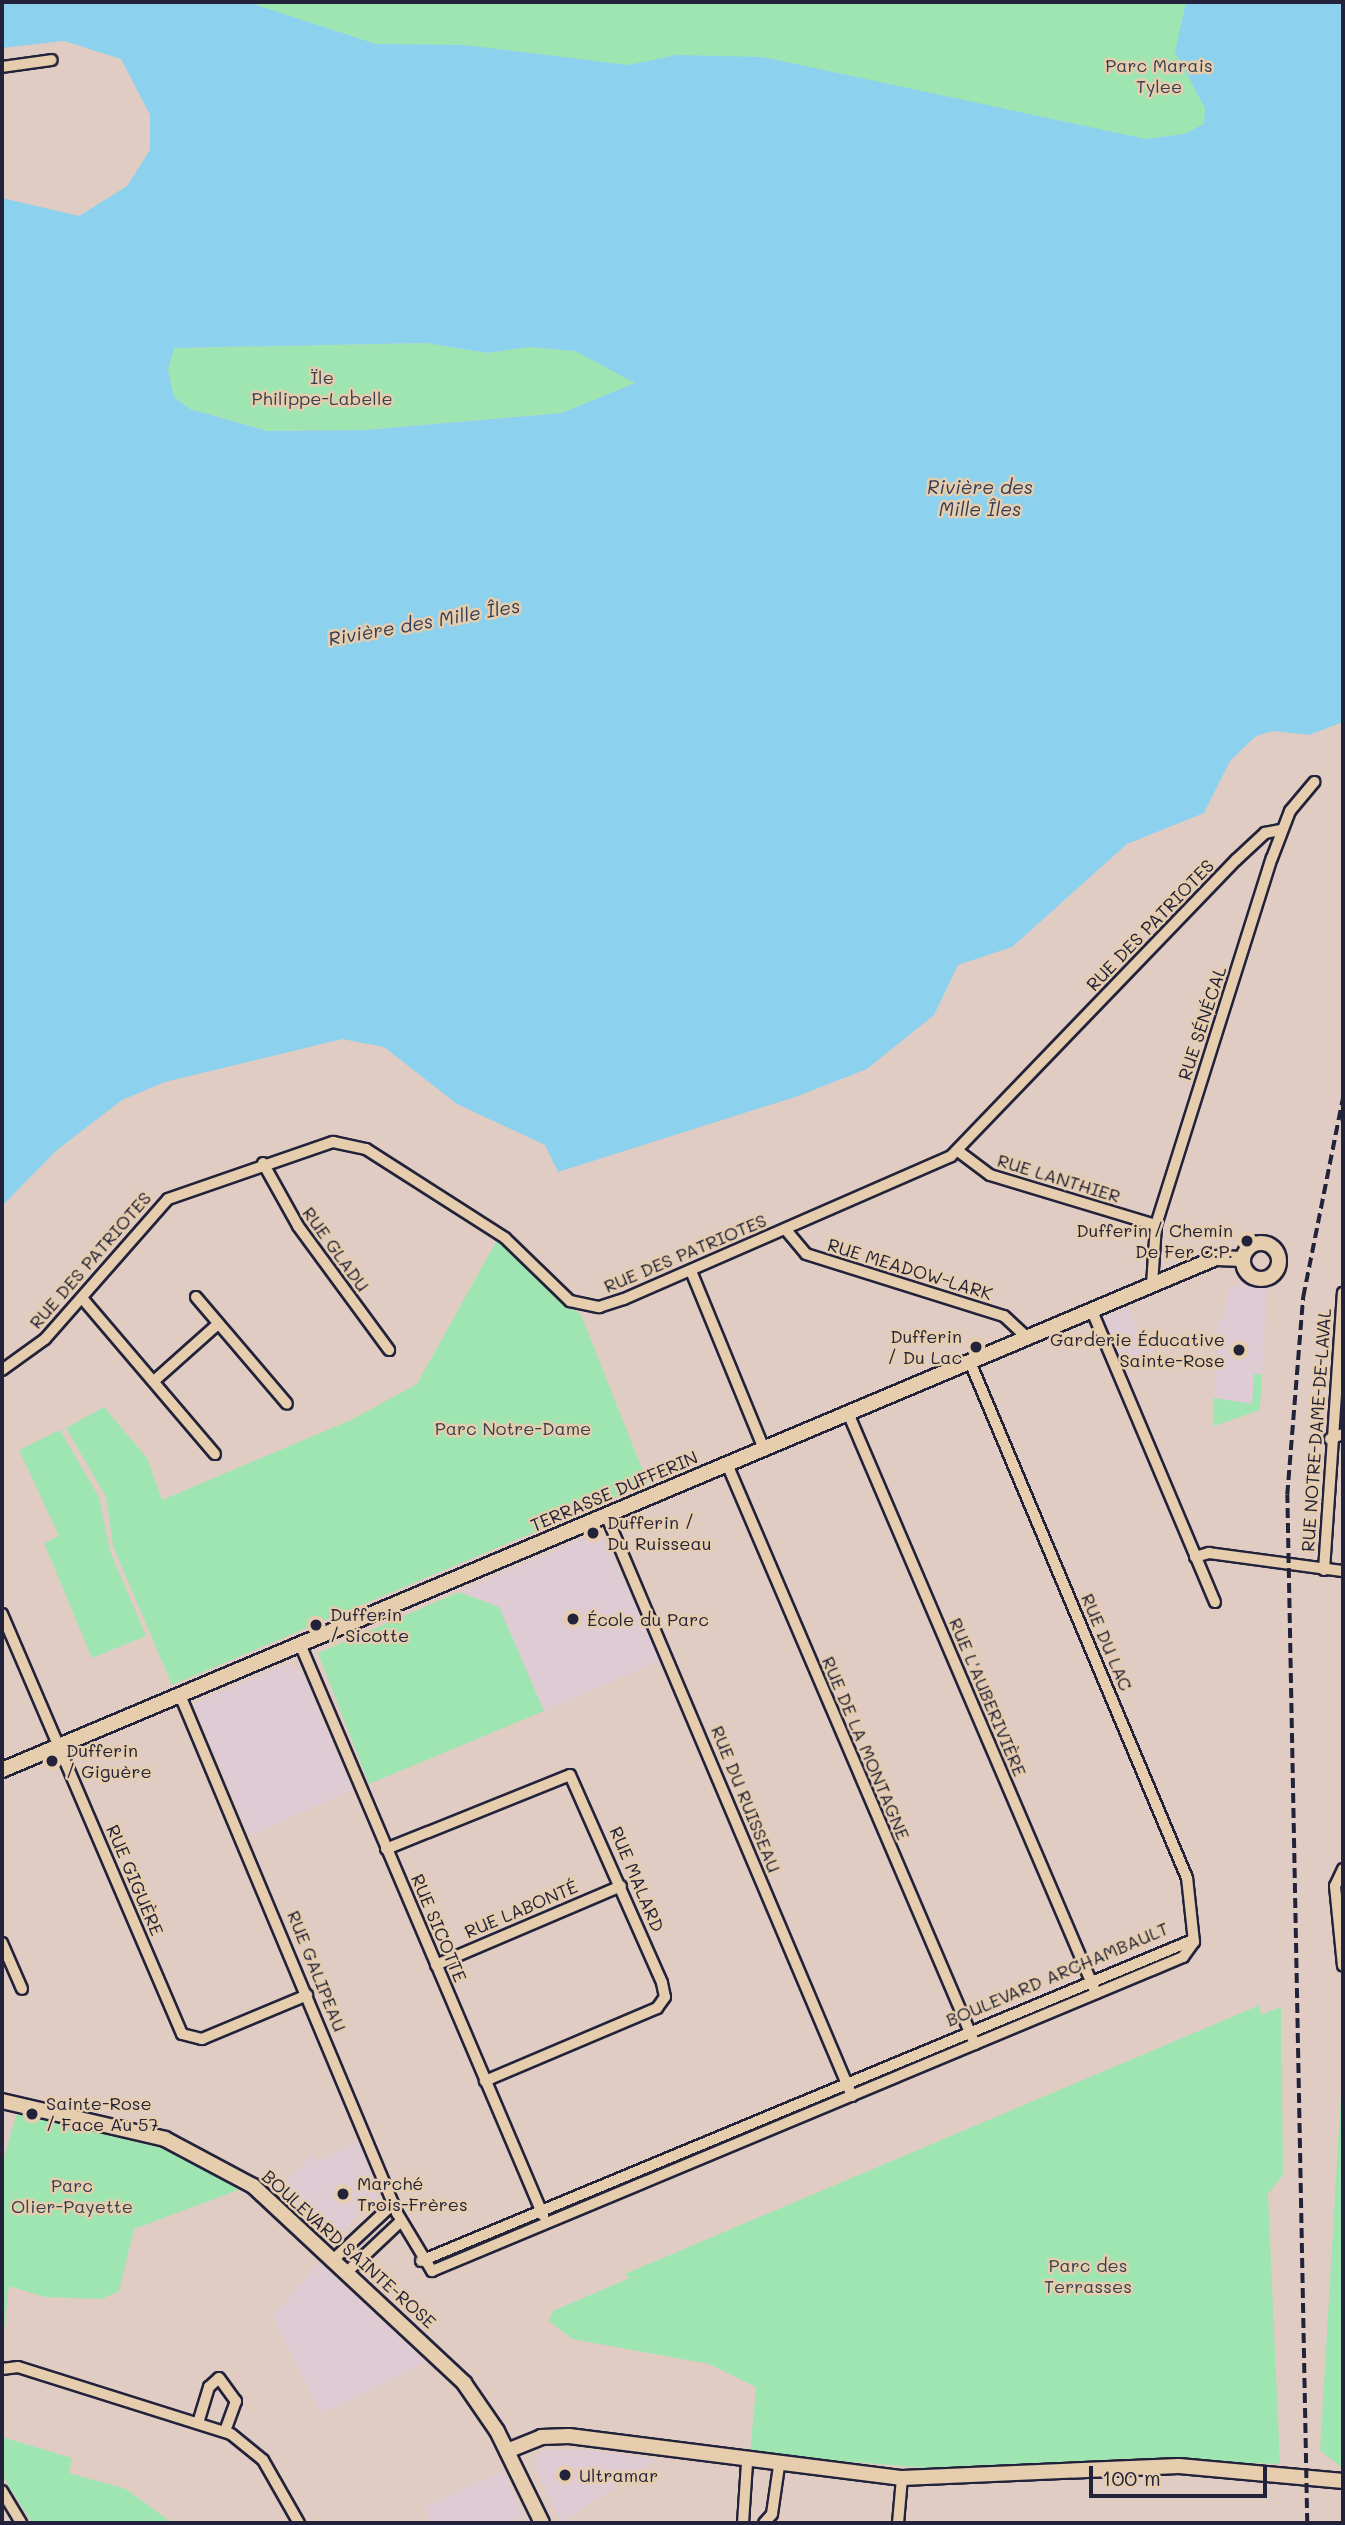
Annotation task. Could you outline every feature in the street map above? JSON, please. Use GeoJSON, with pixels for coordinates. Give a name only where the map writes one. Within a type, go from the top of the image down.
{"type":"FeatureCollection","features":[{"type":"Feature","properties":{"kind":"street"},"geometry":{"type":"LineString","coordinates":[[2,67],[52,60]]}},
{"type":"Feature","properties":{"kind":"street","name":"RUE SÉNÉCAL"},"geometry":{"type":"LineString","coordinates":[[1152,1286],[1156,1225],[1281,830],[1314,782]]}},
{"type":"Feature","properties":{"kind":"street","name":"RUE DES PATRIOTES"},"geometry":{"type":"LineString","coordinates":[[2,1370],[39,1345],[168,1199],[263,1163],[326,1143],[357,1145],[517,1246],[577,1304],[607,1306],[691,1271],[958,1151],[1236,860],[1262,835],[1281,830]]}},
{"type":"Feature","properties":{"kind":"street","name":"RUE LANTHIER"},"geometry":{"type":"LineString","coordinates":[[958,1151],[990,1175],[1156,1225]]}},
{"type":"Feature","properties":{"kind":"street","name":"RUE GLADU"},"geometry":{"type":"LineString","coordinates":[[263,1163],[298,1226],[388,1350]]}},
{"type":"Feature","properties":{"kind":"street","name":"RUE MEADOW-LARK"},"geometry":{"type":"LineString","coordinates":[[786,1230],[806,1254],[1000,1315],[1028,1338]]}},
{"type":"Feature","properties":{"kind":"street","name":"TERRASSE DUFFERIN"},"geometry":{"type":"LineString","coordinates":[[2,1770],[1220,1257],[1243,1259]]}},
{"type":"Feature","properties":{"kind":"street"},"geometry":{"type":"LineString","coordinates":[[691,1271],[764,1448]]}},
{"type":"Feature","properties":{"kind":"street","name":"RUE NOTRE-DAME-DE-LAVAL"},"geometry":{"type":"LineString","coordinates":[[1324,1570],[1330,1439],[1343,1293]]}},
{"type":"Feature","properties":{"kind":"street"},"geometry":{"type":"LineString","coordinates":[[196,1297],[287,1404]]}},
{"type":"Feature","properties":{"kind":"street"},"geometry":{"type":"LineString","coordinates":[[82,1298],[215,1454]]}},
{"type":"Feature","properties":{"kind":"street"},"geometry":{"type":"LineString","coordinates":[[1092,1311],[1215,1602]]}},
{"type":"Feature","properties":{"kind":"street"},"geometry":{"type":"LineString","coordinates":[[154,1381],[218,1324]]}},
{"type":"Feature","properties":{"kind":"street","name":"RUE DU LAC"},"geometry":{"type":"LineString","coordinates":[[970,1362],[1187,1878],[1193,1940]]}},
{"type":"Feature","properties":{"kind":"street","name":"RUE L'AUBERIVIÈRE"},"geometry":{"type":"LineString","coordinates":[[848,1413],[1096,1993]]}},
{"type":"Feature","properties":{"kind":"street"},"geometry":{"type":"LineString","coordinates":[[1330,1439],[1343,1434]]}},
{"type":"Feature","properties":{"kind":"street","name":"RUE DE LA MONTAGNE"},"geometry":{"type":"LineString","coordinates":[[727,1464],[975,2044]]}},
{"type":"Feature","properties":{"kind":"street","name":"RUE DU RUISSEAU"},"geometry":{"type":"LineString","coordinates":[[606,1515],[852,2096]]}},
{"type":"Feature","properties":{"kind":"street"},"geometry":{"type":"LineString","coordinates":[[1195,1557],[1213,1553],[1343,1571]]}},
{"type":"Feature","properties":{"kind":"street","name":"RUE GIGUÈRE"},"geometry":{"type":"LineString","coordinates":[[2,1614],[185,2037],[202,2039],[307,1995]]}},
{"type":"Feature","properties":{"kind":"street","name":"RUE SICOTTE"},"geometry":{"type":"LineString","coordinates":[[300,1644],[547,2224]]}},
{"type":"Feature","properties":{"kind":"street","name":"RUE GALIPEAU"},"geometry":{"type":"LineString","coordinates":[[180,1695],[393,2204],[421,2260]]}},
{"type":"Feature","properties":{"kind":"street","name":"RUE MALARD"},"geometry":{"type":"LineString","coordinates":[[386,1849],[567,1775],[581,1793],[621,1886],[662,1983],[662,2003],[485,2081]]}},
{"type":"Feature","properties":{"kind":"street"},"geometry":{"type":"LineString","coordinates":[[1343,1869],[1335,1886],[1335,1933],[1343,1966]]}},
{"type":"Feature","properties":{"kind":"street","name":"RUE LABONTÉ"},"geometry":{"type":"LineString","coordinates":[[436,1965],[621,1886]]}},
{"type":"Feature","properties":{"kind":"street","name":"BOULEVARD ARCHAMBAULT"},"geometry":{"type":"LineString","coordinates":[[1193,1940],[1183,1957],[435,2271],[421,2260],[1089,1978],[1193,1940]]}},
{"type":"Feature","properties":{"kind":"street"},"geometry":{"type":"LineString","coordinates":[[2,1943],[22,1989]]}},
{"type":"Feature","properties":{"kind":"street","name":"BOULEVARD SAINTE-ROSE"},"geometry":{"type":"LineString","coordinates":[[2,2101],[138,2131],[194,2150],[253,2186],[348,2271],[457,2376],[507,2451],[542,2523]]}},
{"type":"Feature","properties":{"kind":"street"},"geometry":{"type":"LineString","coordinates":[[710,2138],[716,2153]]}},
{"type":"Feature","properties":{"kind":"street"},"geometry":{"type":"LineString","coordinates":[[334,2259],[393,2204]]}},
{"type":"Feature","properties":{"kind":"street"},"geometry":{"type":"LineString","coordinates":[[348,2271],[401,2221]]}},
{"type":"Feature","properties":{"kind":"street"},"geometry":{"type":"LineString","coordinates":[[2,2369],[18,2367],[225,2431],[259,2454],[299,2523]]}},
{"type":"Feature","properties":{"kind":"street"},"geometry":{"type":"LineString","coordinates":[[198,2423],[209,2387],[219,2378],[236,2401],[225,2431]]}},
{"type":"Feature","properties":{"kind":"street"},"geometry":{"type":"LineString","coordinates":[[507,2451],[541,2437],[569,2436],[747,2462],[902,2479],[1179,2466],[1343,2481]]}},
{"type":"Feature","properties":{"kind":"street"},"geometry":{"type":"LineString","coordinates":[[743,2523],[747,2462]]}},
{"type":"Feature","properties":{"kind":"street"},"geometry":{"type":"LineString","coordinates":[[764,2523],[772,2514],[779,2466]]}},
{"type":"Feature","properties":{"kind":"street"},"geometry":{"type":"LineString","coordinates":[[898,2523],[902,2479]]}},
{"type":"Feature","properties":{"kind":"street"},"geometry":{"type":"LineString","coordinates":[[2,2491],[21,2523]]}},
{"type":"Feature","properties":{"kind":"shaded area","name":"Garderie Éducative Sainte-Rose"},"geometry":{"type":"Polygon","coordinates":[[[1241,1279],[1267,1287],[1260,1410],[1214,1426],[1218,1319],[1224,1319],[1229,1285],[1239,1287],[1241,1279]]]}},
{"type":"Feature","properties":{"kind":"shaded area"},"geometry":{"type":"Polygon","coordinates":[[[1128,1308],[1143,1342],[1161,1334],[1165,1345],[1122,1364],[1103,1318],[1128,1308]]]}},
{"type":"Feature","properties":{"kind":"shaded area","name":"École du Parc"},"geometry":{"type":"Polygon","coordinates":[[[600,1531],[661,1660],[544,1711],[499,1608],[459,1592],[600,1531]]]}},
{"type":"Feature","properties":{"kind":"shaded area"},"geometry":{"type":"Polygon","coordinates":[[[289,1663],[302,1672],[352,1790],[250,1836],[194,1704],[289,1663]]]}},
{"type":"Feature","properties":{"kind":"shaded area"},"geometry":{"type":"Polygon","coordinates":[[[360,2142],[378,2197],[336,2238],[278,2191],[312,2154],[317,2160],[360,2142]]]}},
{"type":"Feature","properties":{"kind":"shaded area"},"geometry":{"type":"Polygon","coordinates":[[[319,2262],[426,2362],[322,2414],[273,2317],[319,2262]]]}},
{"type":"Feature","properties":{"kind":"shaded area"},"geometry":{"type":"Polygon","coordinates":[[[542,2450],[591,2450],[656,2460],[561,2523],[533,2462],[542,2450]]]}},
{"type":"Feature","properties":{"kind":"shaded area"},"geometry":{"type":"Polygon","coordinates":[[[502,2471],[524,2516],[509,2523],[431,2523],[424,2507],[502,2471]]]}},
{"type":"Feature","properties":{"kind":"green space","name":"Parc Marais Tylee"},"geometry":{"type":"Polygon","coordinates":[[[157,2],[1343,2],[1221,148],[338,46],[157,2]]]}},
{"type":"Feature","properties":{"kind":"green space","name":"Ïle Philippe-Labelle"},"geometry":{"type":"Polygon","coordinates":[[[426,343],[488,353],[528,347],[575,351],[636,383],[562,413],[365,430],[267,431],[190,409],[174,397],[168,370],[173,348],[426,343]]]}},
{"type":"Feature","properties":{"kind":"green space","name":"Parc Notre-Dame"},"geometry":{"type":"Polygon","coordinates":[[[497,1240],[581,1315],[648,1484],[172,1685],[113,1546],[106,1497],[66,1428],[104,1407],[147,1458],[162,1500],[351,1420],[417,1384],[497,1240]]]}},
{"type":"Feature","properties":{"kind":"green space"},"geometry":{"type":"Polygon","coordinates":[[[1254,1374],[1262,1374],[1260,1410],[1214,1426],[1214,1398],[1252,1404],[1254,1374]]]}},
{"type":"Feature","properties":{"kind":"green space"},"geometry":{"type":"Polygon","coordinates":[[[60,1430],[99,1497],[110,1551],[146,1636],[92,1658],[44,1543],[59,1536],[19,1450],[60,1430]]]}},
{"type":"Feature","properties":{"kind":"green space"},"geometry":{"type":"Polygon","coordinates":[[[459,1592],[499,1607],[544,1711],[369,1784],[318,1653],[459,1592]]]}},
{"type":"Feature","properties":{"kind":"green space","name":"Parc des Terrasses"},"geometry":{"type":"Polygon","coordinates":[[[1260,2005],[1261,2015],[1281,2007],[1283,2175],[1268,2194],[1280,2464],[1129,2459],[954,2470],[750,2454],[756,2387],[709,2364],[572,2339],[549,2321],[553,2311],[630,2278],[625,2274],[1260,2005]]]}},
{"type":"Feature","properties":{"kind":"green space"},"geometry":{"type":"Polygon","coordinates":[[[1343,2077],[1343,2469],[1320,2450],[1343,2077]]]}},
{"type":"Feature","properties":{"kind":"green space","name":"Parc Olier-Payette"},"geometry":{"type":"Polygon","coordinates":[[[17,2113],[161,2148],[241,2189],[134,2229],[119,2291],[102,2299],[45,2297],[9,2286],[2,2349],[2,2164],[17,2113]]]}},
{"type":"Feature","properties":{"kind":"green space"},"geometry":{"type":"Polygon","coordinates":[[[2,2437],[72,2458],[69,2473],[126,2489],[172,2523],[32,2523],[2,2475],[2,2437]]]}},
{"type":"Feature","properties":{"kind":"water","name":"Rivière des Mille Îles"},"geometry":{"type":"Polygon","coordinates":[[[2,2],[247,2],[376,44],[464,45],[629,65],[676,55],[763,57],[1146,139],[1184,134],[1204,124],[1205,108],[1175,52],[1186,2],[1343,2],[1343,722],[1309,735],[1273,731],[1256,736],[1230,761],[1204,813],[1127,844],[1012,947],[958,965],[934,1015],[867,1069],[798,1096],[558,1172],[545,1145],[457,1104],[384,1047],[342,1039],[165,1082],[122,1100],[57,1150],[2,1206],[2,198],[79,216],[127,186],[150,150],[150,115],[121,59],[64,41],[2,48],[2,2]],[[426,343],[174,348],[168,370],[174,397],[190,409],[267,431],[365,430],[562,413],[635,383],[575,351],[528,347],[488,353],[426,343]]]}},
{"type":"Feature","properties":{"kind":"railway"},"geometry":{"type":"LineString","coordinates":[[1307,2523],[1287,1495],[1303,1297],[1343,1097]]}},
{"type":"Feature","properties":{"kind":"place","name":"Dufferin / Chemin De Fer C.P."},"geometry":{"type":"Point","coordinates":[1247,1241]}},
{"type":"Feature","properties":{"kind":"place","name":"Dufferin / Du Lac"},"geometry":{"type":"Point","coordinates":[976,1347]}},
{"type":"Feature","properties":{"kind":"place","name":"Garderie Éducative Sainte-Rose"},"geometry":{"type":"Point","coordinates":[1239,1350]}},
{"type":"Feature","properties":{"kind":"place","name":"Dufferin / Du Ruisseau"},"geometry":{"type":"Point","coordinates":[593,1533]}},
{"type":"Feature","properties":{"kind":"place","name":"École du Parc"},"geometry":{"type":"Point","coordinates":[573,1619]}},
{"type":"Feature","properties":{"kind":"place","name":"Dufferin / Sicotte"},"geometry":{"type":"Point","coordinates":[316,1625]}},
{"type":"Feature","properties":{"kind":"place","name":"Dufferin / Giguère"},"geometry":{"type":"Point","coordinates":[52,1761]}},
{"type":"Feature","properties":{"kind":"place","name":"Sainte-Rose / Face Au 57"},"geometry":{"type":"Point","coordinates":[32,2114]}},
{"type":"Feature","properties":{"kind":"place","name":"Marché Trois-Frères"},"geometry":{"type":"Point","coordinates":[343,2194]}},
{"type":"Feature","properties":{"kind":"place","name":"Ultramar"},"geometry":{"type":"Point","coordinates":[565,2475]}}]}
